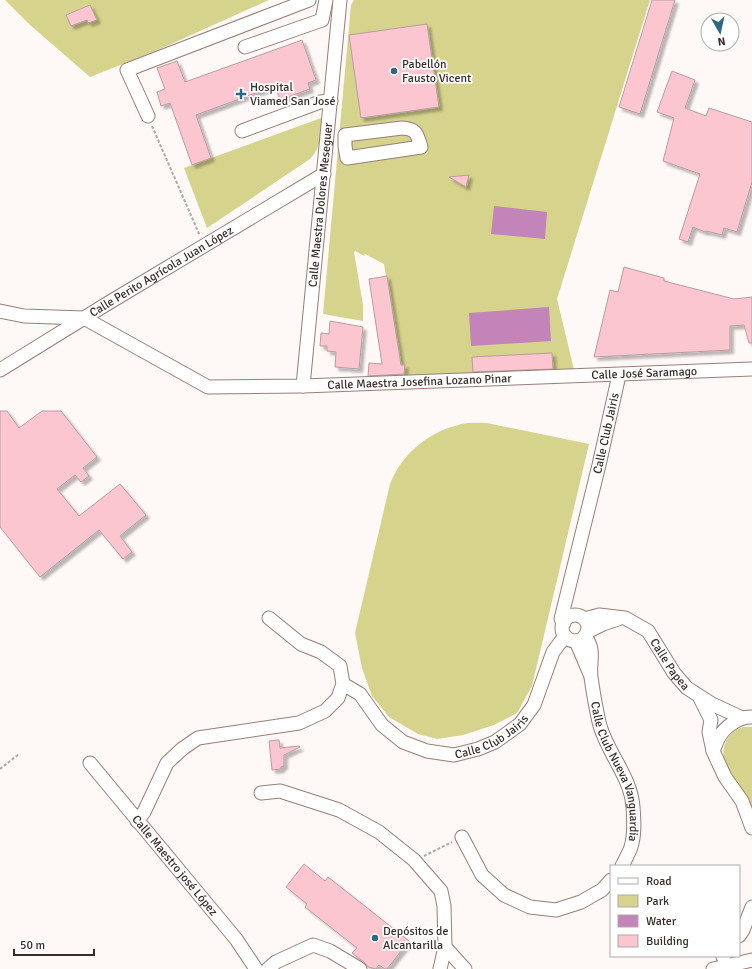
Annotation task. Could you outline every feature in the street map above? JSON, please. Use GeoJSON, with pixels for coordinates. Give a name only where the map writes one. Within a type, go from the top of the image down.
{"type":"FeatureCollection","features":[{"type":"Feature","properties":{"kind":"street"},"geometry":{"type":"LineString","coordinates":[[148,116],[127,70],[309,0]]}},
{"type":"Feature","properties":{"kind":"street"},"geometry":{"type":"LineString","coordinates":[[245,47],[322,20],[326,0]]}},
{"type":"Feature","properties":{"kind":"street","name":"Calle Maestra Dolores Meseguer"},"geometry":{"type":"LineString","coordinates":[[303,386],[340,0]]}},
{"type":"Feature","properties":{"kind":"street"},"geometry":{"type":"LineString","coordinates":[[242,131],[320,102],[331,101]]}},
{"type":"Feature","properties":{"kind":"street"},"geometry":{"type":"LineString","coordinates":[[411,128],[417,133],[421,147],[347,158],[345,146],[345,135],[411,128]]}},
{"type":"Feature","properties":{"kind":"street"},"geometry":{"type":"LineString","coordinates":[[326,147],[345,146]]}},
{"type":"Feature","properties":{"kind":"street","name":"Calle Perito Agrícola Juan López"},"geometry":{"type":"LineString","coordinates":[[0,370],[324,174]]}},
{"type":"Feature","properties":{"kind":"street"},"geometry":{"type":"LineString","coordinates":[[0,311],[24,316],[84,318]]}},
{"type":"Feature","properties":{"kind":"street","name":"Calle Maestra Josefina Lozano Pinar"},"geometry":{"type":"LineString","coordinates":[[84,318],[208,387],[303,386],[537,378]]}},
{"type":"Feature","properties":{"kind":"street","name":"Calle José Saramago"},"geometry":{"type":"LineString","coordinates":[[537,378],[752,369]]}},
{"type":"Feature","properties":{"kind":"street","name":"Calle Club Jairis"},"geometry":{"type":"LineString","coordinates":[[343,684],[360,694],[382,725],[403,742],[427,751],[454,755],[478,749],[495,742],[520,724],[534,704],[553,652],[578,629],[561,619],[599,465],[619,375]]}},
{"type":"Feature","properties":{"kind":"street","name":"Calle Club Nueva Vanguardia"},"geometry":{"type":"LineString","coordinates":[[569,586],[578,629],[591,676],[599,724],[612,754],[628,782],[633,805],[634,827],[631,846],[622,865]]}},
{"type":"Feature","properties":{"kind":"street","name":"Calle Papea"},"geometry":{"type":"LineString","coordinates":[[578,629],[600,615],[625,618],[648,630],[674,673],[687,688],[700,698]]}},
{"type":"Feature","properties":{"kind":"street"},"geometry":{"type":"LineString","coordinates":[[137,821],[144,812],[167,763],[182,749],[198,738],[299,723],[325,711],[338,698],[343,684],[340,666],[321,652],[302,644],[270,618]]}},
{"type":"Feature","properties":{"kind":"street"},"geometry":{"type":"LineString","coordinates":[[700,698],[727,712],[747,717]]}},
{"type":"Feature","properties":{"kind":"street"},"geometry":{"type":"LineString","coordinates":[[700,698],[711,720],[709,732],[713,751],[725,777],[742,800],[752,828]]}},
{"type":"Feature","properties":{"kind":"street"},"geometry":{"type":"LineString","coordinates":[[713,751],[718,738],[722,733],[732,724],[747,717]]}},
{"type":"Feature","properties":{"kind":"street","name":"Calle Maestro josé López"},"geometry":{"type":"LineString","coordinates":[[90,763],[236,939],[256,969]]}},
{"type":"Feature","properties":{"kind":"street"},"geometry":{"type":"LineString","coordinates":[[261,793],[280,791],[340,810],[380,832],[414,860],[441,891],[444,906],[445,947],[440,969]]}},
{"type":"Feature","properties":{"kind":"street"},"geometry":{"type":"LineString","coordinates":[[462,837],[482,875],[504,895],[530,907],[556,910],[581,902],[602,890],[610,881]]}},
{"type":"Feature","properties":{"kind":"street"},"geometry":{"type":"LineString","coordinates":[[740,934],[752,907]]}},
{"type":"Feature","properties":{"kind":"street"},"geometry":{"type":"LineString","coordinates":[[268,969],[276,962],[313,945],[330,951],[360,969]]}},
{"type":"Feature","properties":{"kind":"street"},"geometry":{"type":"LineString","coordinates":[[445,947],[465,969]]}},
{"type":"Feature","properties":{"kind":"street"},"geometry":{"type":"LineString","coordinates":[[713,969],[752,960]]}},
{"type":"Feature","properties":{"kind":"path"},"geometry":{"type":"LineString","coordinates":[[148,116],[204,246]]}},
{"type":"Feature","properties":{"kind":"path"},"geometry":{"type":"LineString","coordinates":[[0,769],[19,754]]}},
{"type":"Feature","properties":{"kind":"path"},"geometry":{"type":"LineString","coordinates":[[414,860],[462,837]]}},
{"type":"Feature","properties":{"kind":"green space"},"geometry":{"type":"Polygon","coordinates":[[[5,0],[269,0],[158,50],[90,77],[29,24],[5,0]]]}},
{"type":"Feature","properties":{"kind":"green space"},"geometry":{"type":"Polygon","coordinates":[[[354,0],[650,0],[557,299],[575,374],[404,381],[405,365],[400,365],[384,264],[365,254],[364,256],[355,251],[363,305],[363,321],[323,314],[351,5],[354,0]]]}},
{"type":"Feature","properties":{"kind":"green space"},"geometry":{"type":"Polygon","coordinates":[[[324,117],[319,145],[310,159],[207,228],[184,168],[324,117]]]}},
{"type":"Feature","properties":{"kind":"green space"},"geometry":{"type":"Polygon","coordinates":[[[487,423],[589,444],[532,686],[517,713],[494,725],[463,735],[437,739],[418,734],[389,717],[372,696],[362,668],[355,633],[390,484],[401,463],[417,446],[436,433],[461,424],[487,423]]]}},
{"type":"Feature","properties":{"kind":"green space"},"geometry":{"type":"Polygon","coordinates":[[[743,727],[752,727],[752,808],[724,760],[723,754],[727,740],[733,732],[743,727]]]}},
{"type":"Feature","properties":{"kind":"water"},"geometry":{"type":"Polygon","coordinates":[[[494,206],[547,212],[545,239],[491,234],[494,206]]]}},
{"type":"Feature","properties":{"kind":"water"},"geometry":{"type":"Polygon","coordinates":[[[549,307],[551,341],[471,346],[469,313],[549,307]]]}},
{"type":"Feature","properties":{"kind":"building"},"geometry":{"type":"Polygon","coordinates":[[[652,0],[675,0],[640,114],[619,107],[652,0]]]}},
{"type":"Feature","properties":{"kind":"building"},"geometry":{"type":"Polygon","coordinates":[[[90,5],[97,20],[88,23],[87,20],[71,26],[66,15],[90,5]]]}},
{"type":"Feature","properties":{"kind":"building","name":"Pabellón Fausto Vicent"},"geometry":{"type":"Polygon","coordinates":[[[427,24],[439,107],[361,118],[349,35],[427,24]]]}},
{"type":"Feature","properties":{"kind":"building"},"geometry":{"type":"Polygon","coordinates":[[[302,40],[316,80],[308,83],[310,89],[280,100],[275,86],[196,115],[211,158],[192,165],[170,103],[161,106],[157,92],[165,89],[157,68],[177,61],[185,82],[302,40]]]}},
{"type":"Feature","properties":{"kind":"building"},"geometry":{"type":"Polygon","coordinates":[[[672,71],[695,80],[685,108],[706,116],[709,108],[752,122],[752,182],[737,232],[724,228],[722,235],[705,232],[693,227],[688,242],[679,239],[700,174],[663,161],[674,118],[657,112],[672,71]]]}},
{"type":"Feature","properties":{"kind":"building"},"geometry":{"type":"Polygon","coordinates":[[[469,175],[466,187],[449,177],[469,175]]]}},
{"type":"Feature","properties":{"kind":"building"},"geometry":{"type":"Polygon","coordinates":[[[624,267],[664,278],[664,281],[734,299],[752,297],[752,343],[749,343],[744,325],[730,326],[730,350],[594,357],[610,290],[618,292],[624,267]]]}},
{"type":"Feature","properties":{"kind":"building"},"geometry":{"type":"Polygon","coordinates":[[[387,276],[401,365],[405,365],[404,374],[368,376],[369,363],[382,364],[369,279],[387,276]]]}},
{"type":"Feature","properties":{"kind":"building"},"geometry":{"type":"Polygon","coordinates":[[[330,321],[363,327],[359,369],[335,367],[336,352],[327,351],[327,346],[320,346],[321,333],[329,334],[330,321]]]}},
{"type":"Feature","properties":{"kind":"building"},"geometry":{"type":"Polygon","coordinates":[[[552,353],[553,369],[473,372],[472,357],[552,353]]]}},
{"type":"Feature","properties":{"kind":"building"},"geometry":{"type":"Polygon","coordinates":[[[0,411],[7,411],[19,428],[42,411],[61,411],[97,457],[83,468],[89,476],[81,482],[75,475],[57,489],[79,516],[120,484],[146,515],[120,536],[132,552],[123,559],[99,530],[40,577],[0,527],[0,411]]]}},
{"type":"Feature","properties":{"kind":"building"},"geometry":{"type":"Polygon","coordinates":[[[279,740],[280,748],[300,747],[284,755],[284,766],[281,767],[281,769],[272,770],[269,741],[279,740]]]}},
{"type":"Feature","properties":{"kind":"building"},"geometry":{"type":"Polygon","coordinates":[[[304,864],[325,881],[328,877],[409,941],[387,969],[379,965],[376,969],[368,967],[352,953],[357,948],[305,907],[307,904],[286,887],[304,864]]]}},
{"type":"Feature","properties":{"kind":"place","name":"Pabellón Fausto Vicent"},"geometry":{"type":"Point","coordinates":[394,71]}},
{"type":"Feature","properties":{"kind":"place","name":"Hospital Viamed San José"},"geometry":{"type":"Point","coordinates":[241,94]}},
{"type":"Feature","properties":{"kind":"place","name":"Depósitos de Alcantarilla"},"geometry":{"type":"Point","coordinates":[375,938]}}]}
